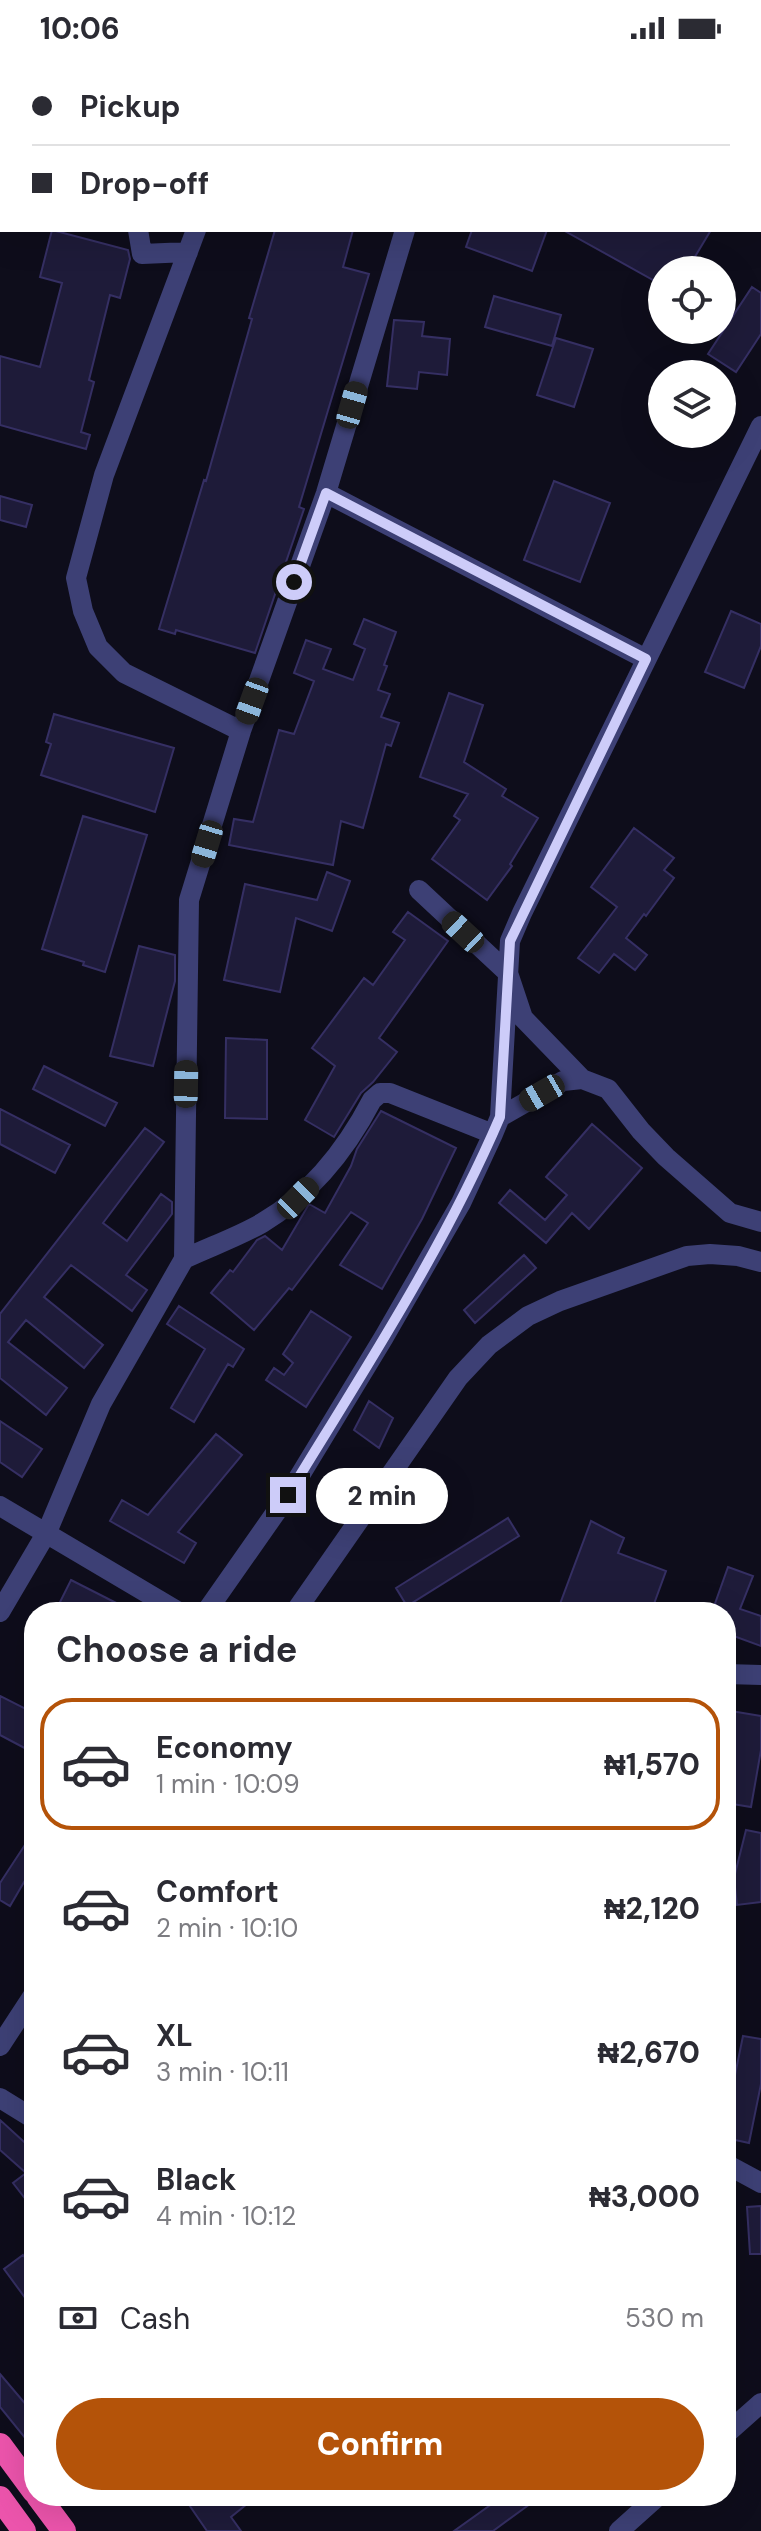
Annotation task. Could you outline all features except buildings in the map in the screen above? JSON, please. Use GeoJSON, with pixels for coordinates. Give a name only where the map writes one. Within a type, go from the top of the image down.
{"type":"FeatureCollection","features":[{"type":"Feature","properties":{"kind":"highway"},"geometry":{"type":"LineString","coordinates":[[0,2445],[24,2477]]}},
{"type":"Feature","properties":{"kind":"highway"},"geometry":{"type":"LineString","coordinates":[[0,2498],[24,2531]]}},
{"type":"Feature","properties":{"kind":"highway"},"geometry":{"type":"LineString","coordinates":[[45,2506],[64,2531]]}},
{"type":"Feature","properties":{"kind":"street"},"geometry":{"type":"LineString","coordinates":[[138,232],[142,254],[188,252]]}},
{"type":"Feature","properties":{"kind":"street"},"geometry":{"type":"LineString","coordinates":[[195,232],[104,475],[76,578],[83,611],[98,647],[124,673],[241,731]]}},
{"type":"Feature","properties":{"kind":"street"},"geometry":{"type":"LineString","coordinates":[[0,1612],[47,1532],[101,1404],[184,1259],[189,900],[241,731],[326,493],[404,232]]}},
{"type":"Feature","properties":{"kind":"street"},"geometry":{"type":"LineString","coordinates":[[213,1602],[288,1495],[461,1203],[496,1125],[510,941],[761,426]]}},
{"type":"Feature","properties":{"kind":"street"},"geometry":{"type":"LineString","coordinates":[[326,493],[646,659]]}},
{"type":"Feature","properties":{"kind":"street"},"geometry":{"type":"LineString","coordinates":[[419,890],[508,973],[523,1018],[582,1079],[608,1089],[666,1157],[730,1213],[761,1222]]}},
{"type":"Feature","properties":{"kind":"street"},"geometry":{"type":"LineString","coordinates":[[496,1125],[563,1081],[582,1079]]}},
{"type":"Feature","properties":{"kind":"street"},"geometry":{"type":"LineString","coordinates":[[184,1259],[262,1223],[298,1198],[331,1165],[372,1100],[380,1093],[390,1093],[496,1125]]}},
{"type":"Feature","properties":{"kind":"street"},"geometry":{"type":"LineString","coordinates":[[302,1602],[458,1378],[489,1345],[528,1316],[560,1301],[687,1256],[738,1256],[761,1262]]}},
{"type":"Feature","properties":{"kind":"street"},"geometry":{"type":"LineString","coordinates":[[0,1506],[162,1602]]}},
{"type":"Feature","properties":{"kind":"street"},"geometry":{"type":"LineString","coordinates":[[736,1674],[761,1675]]}},
{"type":"Feature","properties":{"kind":"street"},"geometry":{"type":"LineString","coordinates":[[0,2046],[24,2009]]}},
{"type":"Feature","properties":{"kind":"street"},"geometry":{"type":"LineString","coordinates":[[0,2098],[24,2113]]}},
{"type":"Feature","properties":{"kind":"street"},"geometry":{"type":"LineString","coordinates":[[736,2169],[761,2183]]}},
{"type":"Feature","properties":{"kind":"street"},"geometry":{"type":"LineString","coordinates":[[736,2425],[761,2403]]}},
{"type":"Feature","properties":{"kind":"street"},"geometry":{"type":"LineString","coordinates":[[621,2530],[647,2506]]}},
{"type":"Feature","properties":{"kind":"route"},"geometry":{"type":"LineString","coordinates":[[288,1495],[461,1203],[493,1134],[500,1117],[510,941],[646,659],[326,493],[294,582]]}}]}
